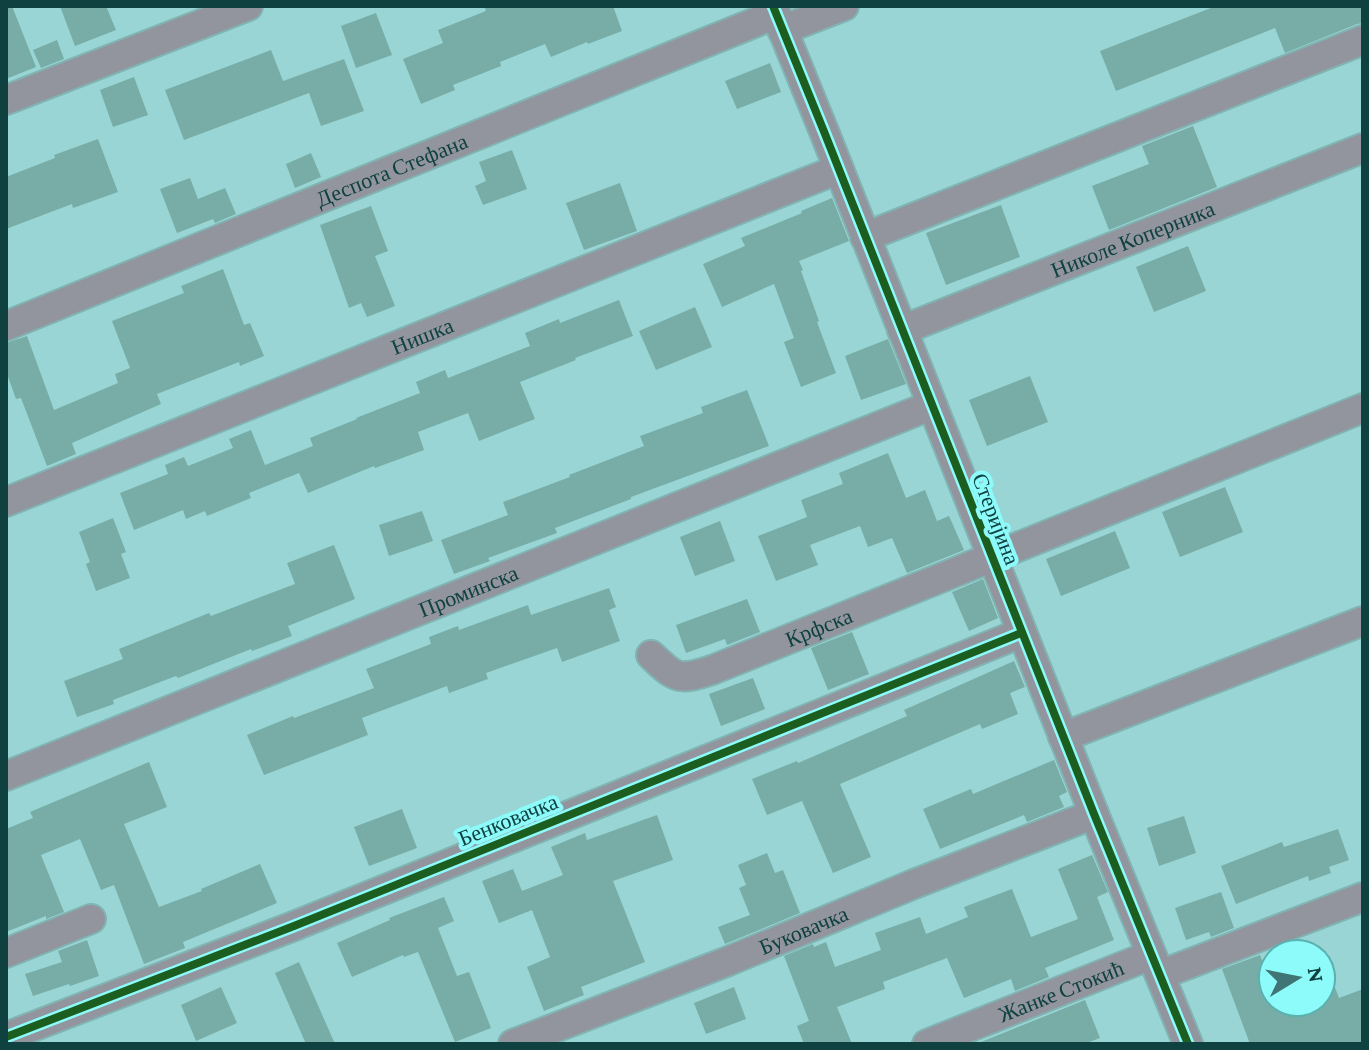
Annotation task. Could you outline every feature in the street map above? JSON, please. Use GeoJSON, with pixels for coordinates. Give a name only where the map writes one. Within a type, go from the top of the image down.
{"type":"FeatureCollection","features":[{"type":"Feature","properties":{"kind":"street"},"geometry":{"type":"LineString","coordinates":[[6,100],[248,6]]}},
{"type":"Feature","properties":{"kind":"street","name":"Деспота Стефана"},"geometry":{"type":"LineString","coordinates":[[6,326],[777,17],[844,6]]}},
{"type":"Feature","properties":{"kind":"street","name":"Стеријина"},"geometry":{"type":"LineString","coordinates":[[777,17],[1188,1044]]}},
{"type":"Feature","properties":{"kind":"street"},"geometry":{"type":"LineString","coordinates":[[865,237],[1363,40]]}},
{"type":"Feature","properties":{"kind":"street","name":"Николе Коперника"},"geometry":{"type":"LineString","coordinates":[[902,330],[1363,148]]}},
{"type":"Feature","properties":{"kind":"street","name":"Нишка"},"geometry":{"type":"LineString","coordinates":[[6,502],[839,169]]}},
{"type":"Feature","properties":{"kind":"street","name":"Проминска"},"geometry":{"type":"LineString","coordinates":[[6,776],[932,405]]}},
{"type":"Feature","properties":{"kind":"street","name":"Стеријина"},"geometry":{"type":"LineString","coordinates":[[991,558],[1363,408]]}},
{"type":"Feature","properties":{"kind":"street","name":"Крфска"},"geometry":{"type":"LineString","coordinates":[[651,655],[674,675],[684,678],[696,675],[991,558]]}},
{"type":"Feature","properties":{"kind":"street"},"geometry":{"type":"LineString","coordinates":[[1063,737],[1363,621]]}},
{"type":"Feature","properties":{"kind":"street","name":"Бенковачка"},"geometry":{"type":"LineString","coordinates":[[6,1037],[308,920],[1021,633]]}},
{"type":"Feature","properties":{"kind":"street","name":"Буковачка"},"geometry":{"type":"LineString","coordinates":[[513,1044],[1094,814]]}},
{"type":"Feature","properties":{"kind":"street","name":"Жанке Стокић"},"geometry":{"type":"LineString","coordinates":[[927,1044],[1363,897]]}},
{"type":"Feature","properties":{"kind":"street"},"geometry":{"type":"LineString","coordinates":[[6,953],[91,919]]}},
{"type":"Feature","properties":{"kind":"building"},"geometry":{"type":"Polygon","coordinates":[[[6,6],[12,6],[36,67],[6,79],[6,6]]]}},
{"type":"Feature","properties":{"kind":"building"},"geometry":{"type":"Polygon","coordinates":[[[60,6],[106,6],[116,30],[75,46],[60,6]]]}},
{"type":"Feature","properties":{"kind":"building"},"geometry":{"type":"Polygon","coordinates":[[[484,6],[613,6],[622,31],[551,57],[545,44],[500,62],[501,66],[453,85],[455,90],[421,104],[403,59],[443,43],[438,30],[486,11],[484,6]]]}},
{"type":"Feature","properties":{"kind":"building"},"geometry":{"type":"Polygon","coordinates":[[[1216,6],[1363,6],[1363,23],[1285,53],[1275,28],[1116,91],[1100,51],[1216,6]]]}},
{"type":"Feature","properties":{"kind":"building"},"geometry":{"type":"Polygon","coordinates":[[[376,13],[392,55],[356,68],[341,26],[376,13]]]}},
{"type":"Feature","properties":{"kind":"building"},"geometry":{"type":"Polygon","coordinates":[[[57,40],[64,59],[41,68],[33,50],[57,40]]]}},
{"type":"Feature","properties":{"kind":"building"},"geometry":{"type":"Polygon","coordinates":[[[271,50],[283,81],[344,59],[364,111],[321,126],[309,93],[184,140],[165,90],[271,50]]]}},
{"type":"Feature","properties":{"kind":"building"},"geometry":{"type":"Polygon","coordinates":[[[770,63],[781,92],[737,109],[725,81],[770,63]]]}},
{"type":"Feature","properties":{"kind":"building"},"geometry":{"type":"Polygon","coordinates":[[[134,77],[148,115],[113,127],[100,90],[134,77]]]}},
{"type":"Feature","properties":{"kind":"building"},"geometry":{"type":"Polygon","coordinates":[[[1193,126],[1217,187],[1109,230],[1092,186],[1149,164],[1142,146],[1193,126]]]}},
{"type":"Feature","properties":{"kind":"building"},"geometry":{"type":"Polygon","coordinates":[[[98,139],[118,192],[73,208],[72,204],[6,229],[6,177],[98,139]]]}},
{"type":"Feature","properties":{"kind":"building"},"geometry":{"type":"Polygon","coordinates":[[[512,150],[527,189],[483,205],[475,186],[486,181],[479,162],[512,150]]]}},
{"type":"Feature","properties":{"kind":"building"},"geometry":{"type":"Polygon","coordinates":[[[311,153],[321,177],[295,188],[286,164],[311,153]]]}},
{"type":"Feature","properties":{"kind":"building"},"geometry":{"type":"Polygon","coordinates":[[[190,178],[198,199],[225,188],[236,214],[177,233],[160,189],[190,178]]]}},
{"type":"Feature","properties":{"kind":"building"},"geometry":{"type":"Polygon","coordinates":[[[620,183],[637,231],[584,250],[566,203],[620,183]]]}},
{"type":"Feature","properties":{"kind":"building"},"geometry":{"type":"Polygon","coordinates":[[[832,198],[849,241],[799,261],[836,373],[801,387],[784,342],[794,338],[774,284],[722,307],[703,264],[745,246],[741,238],[832,198]]]}},
{"type":"Feature","properties":{"kind":"building"},"geometry":{"type":"Polygon","coordinates":[[[1001,205],[1020,257],[946,285],[926,233],[1001,205]]]}},
{"type":"Feature","properties":{"kind":"building"},"geometry":{"type":"Polygon","coordinates":[[[371,206],[388,251],[375,256],[395,306],[367,317],[361,303],[349,308],[320,225],[371,206]]]}},
{"type":"Feature","properties":{"kind":"building"},"geometry":{"type":"Polygon","coordinates":[[[1188,246],[1206,291],[1154,312],[1136,267],[1188,246]]]}},
{"type":"Feature","properties":{"kind":"building"},"geometry":{"type":"Polygon","coordinates":[[[223,269],[244,325],[250,323],[264,356],[240,366],[239,362],[157,394],[161,404],[72,443],[76,454],[47,466],[21,398],[16,399],[6,371],[6,343],[27,336],[54,410],[118,383],[115,374],[130,368],[112,321],[184,293],[181,286],[223,269]]]}},
{"type":"Feature","properties":{"kind":"building"},"geometry":{"type":"Polygon","coordinates":[[[619,300],[633,336],[520,382],[535,419],[479,441],[468,413],[418,432],[424,450],[308,493],[299,473],[249,493],[251,498],[207,516],[205,511],[186,519],[183,510],[134,530],[120,493],[168,474],[165,465],[184,457],[188,466],[233,448],[229,439],[251,430],[265,465],[313,446],[310,438],[420,393],[416,382],[445,370],[448,378],[530,346],[525,333],[619,300]]]}},
{"type":"Feature","properties":{"kind":"building"},"geometry":{"type":"Polygon","coordinates":[[[695,307],[712,347],[656,370],[639,331],[695,307]]]}},
{"type":"Feature","properties":{"kind":"building"},"geometry":{"type":"Polygon","coordinates":[[[888,339],[906,384],[861,400],[845,356],[888,339]]]}},
{"type":"Feature","properties":{"kind":"building"},"geometry":{"type":"Polygon","coordinates":[[[1030,376],[1048,422],[987,446],[969,400],[1030,376]]]}},
{"type":"Feature","properties":{"kind":"building"},"geometry":{"type":"Polygon","coordinates":[[[747,390],[769,446],[631,497],[555,528],[557,533],[454,574],[441,540],[508,515],[503,502],[644,446],[640,436],[703,413],[701,407],[747,390]]]}},
{"type":"Feature","properties":{"kind":"building"},"geometry":{"type":"Polygon","coordinates":[[[888,453],[906,498],[925,490],[937,521],[949,516],[964,550],[907,573],[892,538],[868,547],[860,526],[810,545],[818,565],[776,581],[758,536],[807,517],[801,500],[843,484],[839,473],[888,453]]]}},
{"type":"Feature","properties":{"kind":"building"},"geometry":{"type":"Polygon","coordinates":[[[1225,487],[1243,532],[1180,557],[1162,512],[1225,487]]]}},
{"type":"Feature","properties":{"kind":"building"},"geometry":{"type":"Polygon","coordinates":[[[422,511],[433,541],[389,556],[379,525],[422,511]]]}},
{"type":"Feature","properties":{"kind":"building"},"geometry":{"type":"Polygon","coordinates":[[[113,518],[126,552],[121,554],[130,578],[96,591],[79,532],[113,518]]]}},
{"type":"Feature","properties":{"kind":"building"},"geometry":{"type":"Polygon","coordinates":[[[720,521],[735,561],[695,576],[680,537],[720,521]]]}},
{"type":"Feature","properties":{"kind":"building"},"geometry":{"type":"Polygon","coordinates":[[[1115,531],[1130,568],[1061,596],[1046,559],[1115,531]]]}},
{"type":"Feature","properties":{"kind":"building"},"geometry":{"type":"Polygon","coordinates":[[[334,545],[355,599],[288,626],[292,636],[178,678],[176,676],[77,717],[64,681],[123,659],[119,649],[209,613],[211,616],[295,584],[287,563],[334,545]]]}},
{"type":"Feature","properties":{"kind":"building"},"geometry":{"type":"Polygon","coordinates":[[[983,579],[998,618],[969,631],[952,592],[983,579]]]}},
{"type":"Feature","properties":{"kind":"building"},"geometry":{"type":"Polygon","coordinates":[[[609,588],[616,607],[609,610],[620,641],[562,662],[557,648],[486,673],[488,679],[449,693],[447,686],[362,718],[368,735],[264,775],[247,735],[374,688],[366,669],[431,644],[429,637],[458,626],[459,630],[528,605],[531,615],[609,588]]]}},
{"type":"Feature","properties":{"kind":"building"},"geometry":{"type":"Polygon","coordinates":[[[747,599],[760,632],[727,645],[725,639],[686,653],[676,625],[747,599]]]}},
{"type":"Feature","properties":{"kind":"building"},"geometry":{"type":"Polygon","coordinates":[[[852,632],[869,674],[828,690],[811,648],[852,632]]]}},
{"type":"Feature","properties":{"kind":"building"},"geometry":{"type":"Polygon","coordinates":[[[1014,661],[1025,687],[1010,693],[1018,714],[982,729],[980,724],[840,784],[871,857],[833,873],[802,801],[767,815],[752,779],[798,763],[907,716],[904,710],[1014,661]]]}},
{"type":"Feature","properties":{"kind":"building"},"geometry":{"type":"Polygon","coordinates":[[[753,678],[765,709],[721,726],[709,694],[753,678]]]}},
{"type":"Feature","properties":{"kind":"building"},"geometry":{"type":"Polygon","coordinates":[[[1054,760],[1067,792],[1059,796],[1064,807],[1027,822],[1024,815],[940,849],[923,809],[971,789],[973,794],[1054,760]]]}},
{"type":"Feature","properties":{"kind":"building"},"geometry":{"type":"Polygon","coordinates":[[[149,762],[167,807],[124,824],[159,907],[260,864],[277,903],[183,942],[185,948],[144,964],[114,885],[101,890],[80,839],[41,855],[64,912],[6,932],[6,829],[33,818],[30,812],[149,762]]]}},
{"type":"Feature","properties":{"kind":"building"},"geometry":{"type":"Polygon","coordinates":[[[402,809],[417,848],[369,866],[354,827],[402,809]]]}},
{"type":"Feature","properties":{"kind":"building"},"geometry":{"type":"Polygon","coordinates":[[[657,815],[673,860],[613,881],[645,962],[581,987],[584,995],[544,1011],[527,967],[550,957],[532,910],[499,923],[482,881],[513,869],[522,891],[563,875],[551,847],[585,833],[587,840],[657,815]]]}},
{"type":"Feature","properties":{"kind":"building"},"geometry":{"type":"Polygon","coordinates":[[[1184,816],[1196,853],[1159,866],[1147,828],[1184,816]]]}},
{"type":"Feature","properties":{"kind":"building"},"geometry":{"type":"Polygon","coordinates":[[[1338,829],[1349,860],[1329,867],[1331,873],[1309,881],[1308,876],[1236,904],[1221,866],[1282,842],[1284,847],[1338,829]]]}},
{"type":"Feature","properties":{"kind":"building"},"geometry":{"type":"Polygon","coordinates":[[[767,853],[775,873],[783,870],[800,913],[725,944],[718,927],[750,915],[739,888],[746,885],[738,865],[767,853]]]}},
{"type":"Feature","properties":{"kind":"building"},"geometry":{"type":"Polygon","coordinates":[[[1092,855],[1108,892],[1097,897],[1114,940],[1045,968],[1049,977],[1015,991],[1011,979],[964,998],[947,958],[883,982],[885,989],[837,1007],[852,1044],[804,1044],[797,1026],[809,1021],[784,956],[826,942],[835,967],[881,950],[875,933],[920,917],[926,934],[968,917],[964,907],[1012,889],[1031,937],[1078,919],[1058,869],[1092,855]]]}},
{"type":"Feature","properties":{"kind":"building"},"geometry":{"type":"Polygon","coordinates":[[[1221,892],[1234,928],[1211,937],[1209,932],[1186,940],[1175,908],[1221,892]]]}},
{"type":"Feature","properties":{"kind":"building"},"geometry":{"type":"Polygon","coordinates":[[[444,897],[454,921],[438,928],[457,976],[469,972],[491,1028],[455,1042],[418,952],[403,955],[352,977],[337,943],[389,918],[444,897]]]}},
{"type":"Feature","properties":{"kind":"building"},"geometry":{"type":"Polygon","coordinates":[[[87,940],[99,976],[33,996],[25,974],[62,962],[58,951],[87,940]]]}},
{"type":"Feature","properties":{"kind":"building"},"geometry":{"type":"Polygon","coordinates":[[[1257,956],[1257,1018],[1337,1018],[1337,993],[1339,998],[1363,989],[1363,1044],[1250,1044],[1222,969],[1257,956]]]}},
{"type":"Feature","properties":{"kind":"building"},"geometry":{"type":"Polygon","coordinates":[[[299,962],[335,1044],[306,1044],[275,973],[299,962]]]}},
{"type":"Feature","properties":{"kind":"building"},"geometry":{"type":"Polygon","coordinates":[[[221,987],[237,1023],[196,1041],[181,1005],[221,987]]]}},
{"type":"Feature","properties":{"kind":"building"},"geometry":{"type":"Polygon","coordinates":[[[734,987],[746,1019],[706,1034],[694,1003],[734,987]]]}},
{"type":"Feature","properties":{"kind":"building"},"geometry":{"type":"Polygon","coordinates":[[[1085,1000],[1100,1038],[1084,1044],[976,1044],[1085,1000]]]}},
{"type":"Feature","properties":{"kind":"cycle path"},"geometry":{"type":"LineString","coordinates":[[773,6],[1188,1044]]}},
{"type":"Feature","properties":{"kind":"cycle path"},"geometry":{"type":"LineString","coordinates":[[6,1037],[294,926],[1021,633]]}}]}
